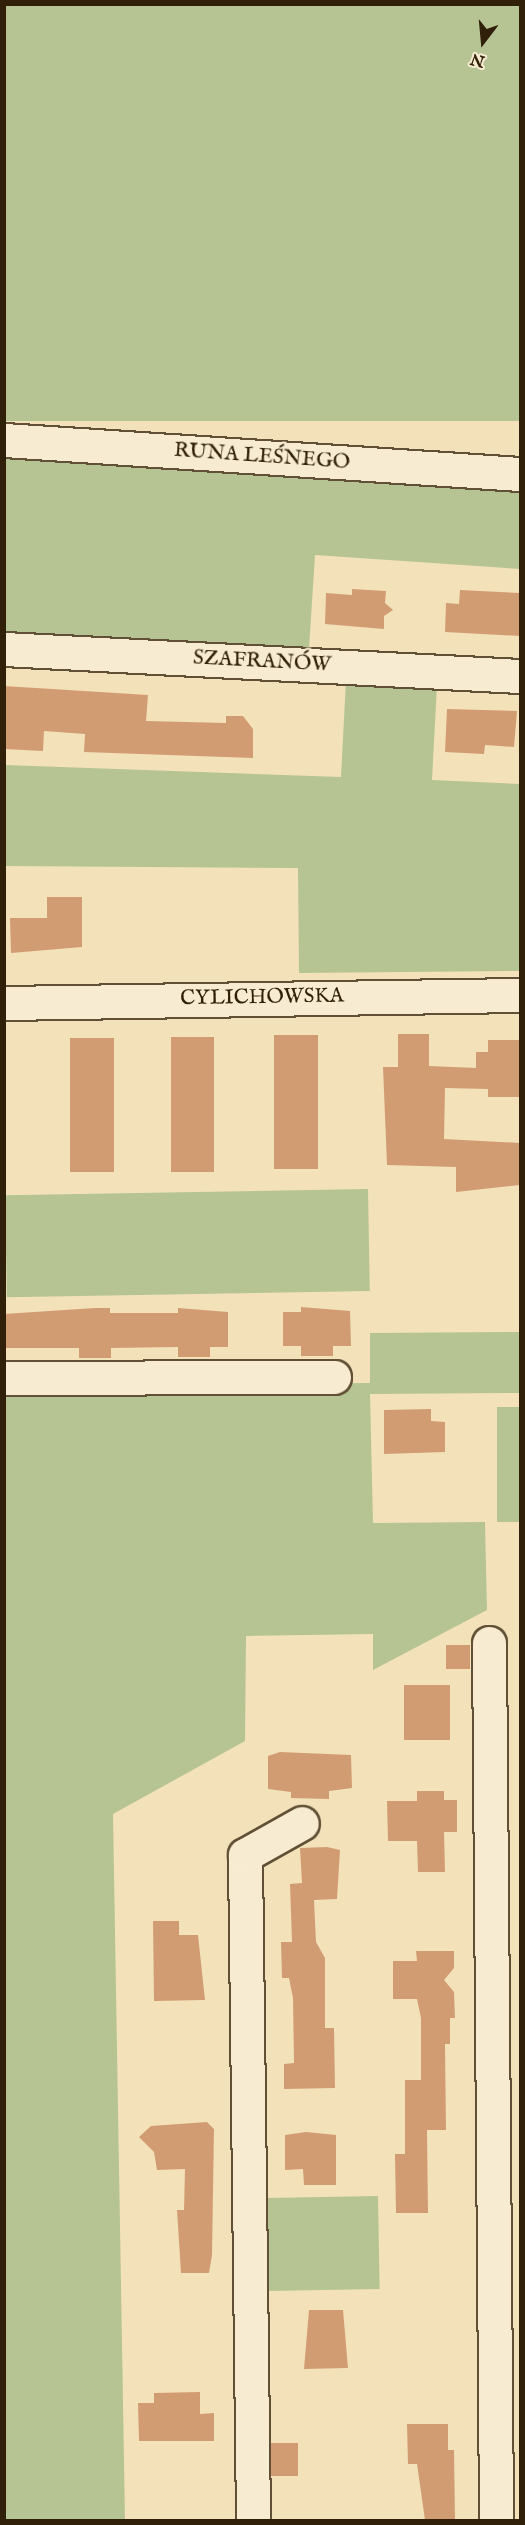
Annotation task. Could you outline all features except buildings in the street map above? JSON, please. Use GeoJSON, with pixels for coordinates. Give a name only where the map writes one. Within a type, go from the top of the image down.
{"type":"FeatureCollection","features":[{"type":"Feature","properties":{"kind":"street","name":"RUNA LEŚNEGO"},"geometry":{"type":"LineString","coordinates":[[4,440],[520,474]]}},
{"type":"Feature","properties":{"kind":"street","name":"SZAFRANÓW"},"geometry":{"type":"LineString","coordinates":[[4,649],[520,676]]}},
{"type":"Feature","properties":{"kind":"street","name":"CYLICHOWSKA"},"geometry":{"type":"LineString","coordinates":[[4,1003],[520,996]]}},
{"type":"Feature","properties":{"kind":"street"},"geometry":{"type":"LineString","coordinates":[[4,1378],[334,1377]]}},
{"type":"Feature","properties":{"kind":"street"},"geometry":{"type":"LineString","coordinates":[[489,1643],[496,2520]]}},
{"type":"Feature","properties":{"kind":"street"},"geometry":{"type":"LineString","coordinates":[[253,2520],[245,1855],[302,1823]]}},
{"type":"Feature","properties":{"kind":"green space"},"geometry":{"type":"Polygon","coordinates":[[[4,5],[520,5],[520,421],[4,421],[4,5]]]}},
{"type":"Feature","properties":{"kind":"green space"},"geometry":{"type":"Polygon","coordinates":[[[4,454],[520,489],[520,569],[315,555],[309,649],[5,633],[4,454]]]}},
{"type":"Feature","properties":{"kind":"green space"},"geometry":{"type":"Polygon","coordinates":[[[346,680],[437,685],[432,780],[520,784],[520,971],[299,973],[298,868],[5,866],[5,765],[341,777],[346,680]]]}},
{"type":"Feature","properties":{"kind":"green space"},"geometry":{"type":"Polygon","coordinates":[[[368,1189],[370,1291],[7,1297],[5,1195],[368,1189]]]}},
{"type":"Feature","properties":{"kind":"green space"},"geometry":{"type":"Polygon","coordinates":[[[520,1332],[520,1393],[370,1394],[373,1523],[485,1522],[487,1610],[373,1670],[373,1634],[246,1636],[245,1741],[113,1814],[125,2520],[5,2520],[4,1385],[370,1383],[370,1333],[520,1332]]]}},
{"type":"Feature","properties":{"kind":"green space"},"geometry":{"type":"Polygon","coordinates":[[[497,1407],[520,1407],[520,1522],[497,1522],[497,1407]]]}},
{"type":"Feature","properties":{"kind":"green space"},"geometry":{"type":"Polygon","coordinates":[[[378,2196],[380,2289],[268,2291],[266,2198],[378,2196]]]}}]}
